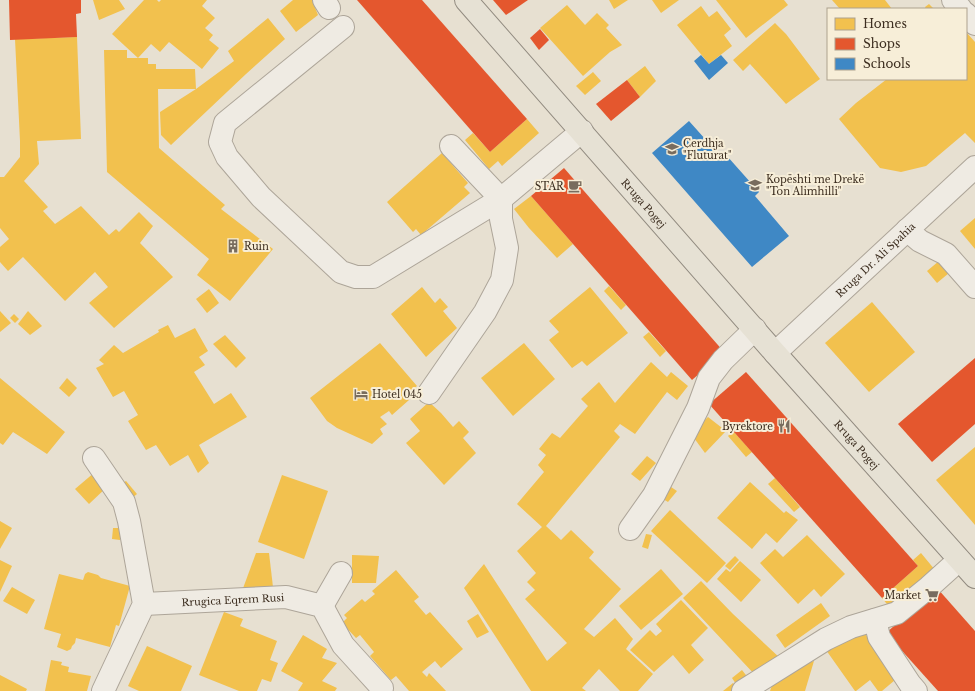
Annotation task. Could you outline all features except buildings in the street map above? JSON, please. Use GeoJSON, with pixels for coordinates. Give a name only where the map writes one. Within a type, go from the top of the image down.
{"type":"FeatureCollection","features":[{"type":"Feature","properties":{"kind":"main road","name":"Rruga Pogej"},"geometry":{"type":"LineString","coordinates":[[466,0],[775,353],[975,577]]}},
{"type":"Feature","properties":{"kind":"street"},"geometry":{"type":"LineString","coordinates":[[953,0],[960,8]]}},
{"type":"Feature","properties":{"kind":"street"},"geometry":{"type":"LineString","coordinates":[[967,15],[975,24]]}},
{"type":"Feature","properties":{"kind":"street"},"geometry":{"type":"LineString","coordinates":[[343,26],[225,123],[220,142],[227,157],[261,197],[341,272],[356,278],[373,277],[501,199],[582,132]]}},
{"type":"Feature","properties":{"kind":"street"},"geometry":{"type":"LineString","coordinates":[[429,392],[485,312],[502,280],[507,248],[500,219],[501,199],[451,146]]}},
{"type":"Feature","properties":{"kind":"street","name":"Rruga Dr. Ali Spahia"},"geometry":{"type":"LineString","coordinates":[[775,353],[975,167]]}},
{"type":"Feature","properties":{"kind":"street"},"geometry":{"type":"LineString","coordinates":[[907,230],[920,241],[946,254],[975,287]]}},
{"type":"Feature","properties":{"kind":"street"},"geometry":{"type":"LineString","coordinates":[[630,528],[654,495],[698,408],[709,378],[723,360],[754,329]]}},
{"type":"Feature","properties":{"kind":"street"},"geometry":{"type":"LineString","coordinates":[[94,458],[124,502],[129,521],[144,604],[103,691]]}},
{"type":"Feature","properties":{"kind":"street"},"geometry":{"type":"LineString","coordinates":[[743,691],[826,639],[851,627],[897,613],[959,560]]}},
{"type":"Feature","properties":{"kind":"street"},"geometry":{"type":"LineString","coordinates":[[340,573],[322,606],[343,645],[382,688]]}},
{"type":"Feature","properties":{"kind":"street","name":"Rrugica Eqrem Rusi"},"geometry":{"type":"LineString","coordinates":[[144,604],[286,597],[322,606]]}},
{"type":"Feature","properties":{"kind":"street"},"geometry":{"type":"LineString","coordinates":[[875,620],[879,637],[916,691]]}},
{"type":"Feature","properties":{"kind":"place","name":"Çerdhja \"Fluturat\""},"geometry":{"type":"Point","coordinates":[672,149]}},
{"type":"Feature","properties":{"kind":"place","name":"Kopështi me Drekë \"Ton Alimhilli\""},"geometry":{"type":"Point","coordinates":[755,185]}},
{"type":"Feature","properties":{"kind":"place","name":"STAR"},"geometry":{"type":"Point","coordinates":[575,186]}},
{"type":"Feature","properties":{"kind":"place","name":"Ruin"},"geometry":{"type":"Point","coordinates":[233,246]}},
{"type":"Feature","properties":{"kind":"place","name":"Hotel 045"},"geometry":{"type":"Point","coordinates":[361,394]}},
{"type":"Feature","properties":{"kind":"place","name":"Byrektore"},"geometry":{"type":"Point","coordinates":[784,426]}},
{"type":"Feature","properties":{"kind":"place","name":"Market"},"geometry":{"type":"Point","coordinates":[932,595]}}]}
